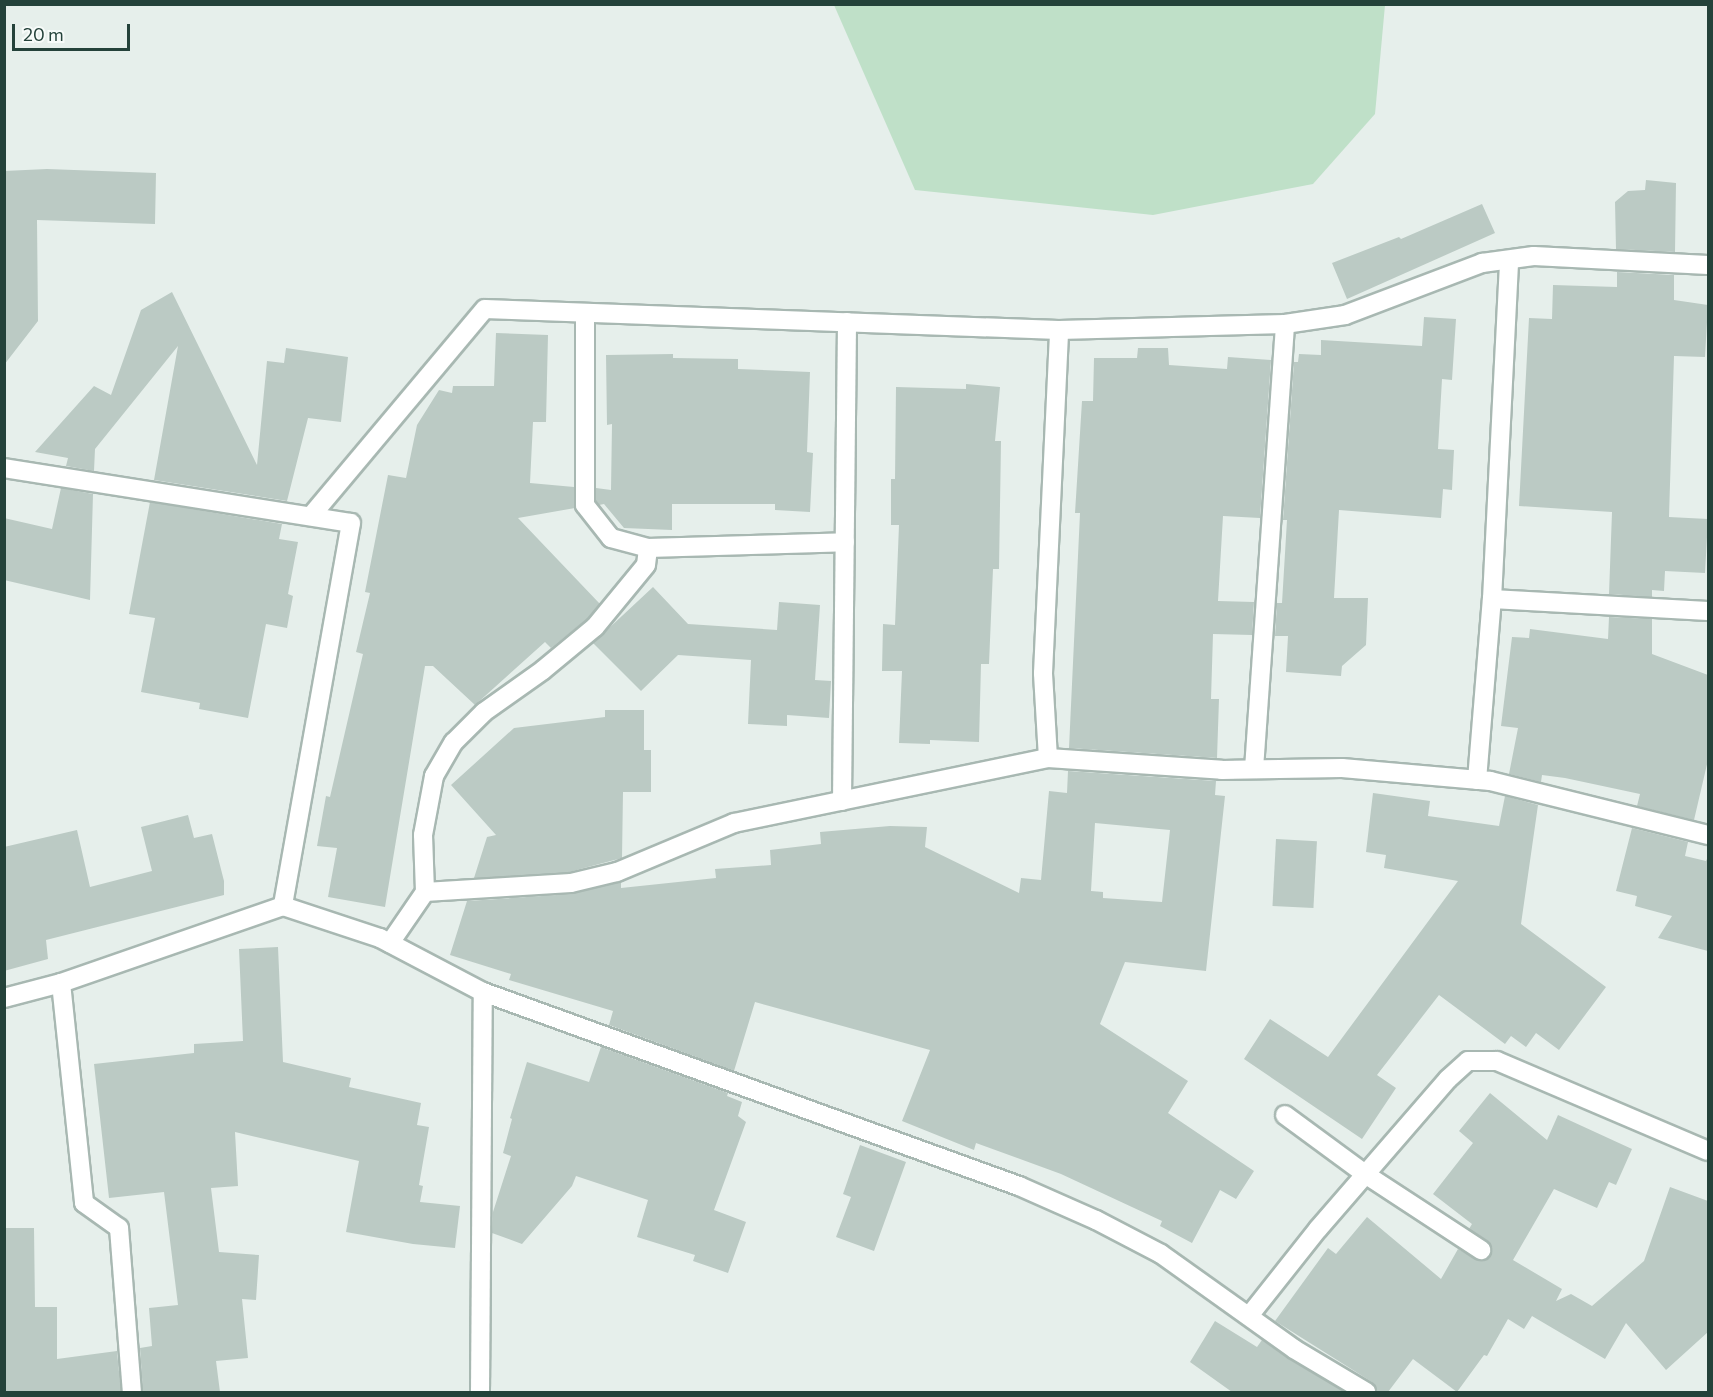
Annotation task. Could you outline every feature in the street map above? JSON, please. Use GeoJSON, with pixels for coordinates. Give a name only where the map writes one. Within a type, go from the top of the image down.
{"type":"FeatureCollection","features":[{"type":"Feature","properties":{"kind":"street"},"geometry":{"type":"LineString","coordinates":[[311,516],[485,309],[1059,330],[1285,324],[1345,315],[1482,263],[1534,256],[1708,265]]}},
{"type":"Feature","properties":{"kind":"street"},"geometry":{"type":"LineString","coordinates":[[1477,780],[1492,599],[1509,260]]}},
{"type":"Feature","properties":{"kind":"street"},"geometry":{"type":"LineString","coordinates":[[585,313],[585,505],[611,538],[648,548],[844,542]]}},
{"type":"Feature","properties":{"kind":"street"},"geometry":{"type":"LineString","coordinates":[[842,801],[847,322]]}},
{"type":"Feature","properties":{"kind":"street"},"geometry":{"type":"LineString","coordinates":[[1254,769],[1285,324]]}},
{"type":"Feature","properties":{"kind":"street"},"geometry":{"type":"LineString","coordinates":[[1048,758],[1043,673],[1059,330]]}},
{"type":"Feature","properties":{"kind":"street"},"geometry":{"type":"LineString","coordinates":[[4,468],[351,523],[283,906]]}},
{"type":"Feature","properties":{"kind":"street"},"geometry":{"type":"LineString","coordinates":[[390,943],[425,892],[423,835],[434,776],[454,742],[484,712],[543,670],[595,627],[646,566],[648,548]]}},
{"type":"Feature","properties":{"kind":"street"},"geometry":{"type":"LineString","coordinates":[[1492,599],[1708,611]]}},
{"type":"Feature","properties":{"kind":"street"},"geometry":{"type":"LineString","coordinates":[[425,892],[571,883],[617,872],[734,823],[1048,758],[1254,769],[1342,768],[1477,780],[1708,835]]}},
{"type":"Feature","properties":{"kind":"street"},"geometry":{"type":"LineString","coordinates":[[4,999],[61,983],[283,906],[390,943],[483,992],[1019,1186],[1096,1220],[1161,1254],[1294,1349],[1366,1392]]}},
{"type":"Feature","properties":{"kind":"street"},"geometry":{"type":"LineString","coordinates":[[61,983],[84,1203],[119,1228],[132,1392]]}},
{"type":"Feature","properties":{"kind":"street"},"geometry":{"type":"LineString","coordinates":[[480,1392],[483,992]]}},
{"type":"Feature","properties":{"kind":"street"},"geometry":{"type":"LineString","coordinates":[[1249,1316],[1365,1174],[1448,1078],[1468,1061],[1497,1061],[1708,1151]]}},
{"type":"Feature","properties":{"kind":"street"},"geometry":{"type":"LineString","coordinates":[[1285,1115],[1365,1174],[1481,1250]]}},
{"type":"Feature","properties":{"kind":"green space"},"geometry":{"type":"Polygon","coordinates":[[[834,5],[1385,5],[1375,114],[1313,184],[1153,215],[915,190],[834,5]]]}},
{"type":"Feature","properties":{"kind":"building"},"geometry":{"type":"Polygon","coordinates":[[[47,169],[156,173],[155,224],[37,220],[38,321],[4,365],[4,171],[47,169]]]}},
{"type":"Feature","properties":{"kind":"building"},"geometry":{"type":"Polygon","coordinates":[[[1646,180],[1676,183],[1675,252],[1616,249],[1615,202],[1628,191],[1645,190],[1646,180]]]}},
{"type":"Feature","properties":{"kind":"building"},"geometry":{"type":"Polygon","coordinates":[[[1482,204],[1495,233],[1347,299],[1332,263],[1399,237],[1401,239],[1482,204]]]}},
{"type":"Feature","properties":{"kind":"building"},"geometry":{"type":"Polygon","coordinates":[[[1617,272],[1674,275],[1674,300],[1708,305],[1705,357],[1674,356],[1669,517],[1708,519],[1705,573],[1665,571],[1664,591],[1652,590],[1652,597],[1609,594],[1612,512],[1519,506],[1529,318],[1552,319],[1553,285],[1617,287],[1617,272]]]}},
{"type":"Feature","properties":{"kind":"building"},"geometry":{"type":"Polygon","coordinates":[[[172,292],[257,465],[267,361],[284,363],[286,348],[348,357],[341,422],[308,418],[287,501],[154,480],[178,346],[95,449],[94,471],[66,466],[68,458],[35,452],[94,386],[111,395],[141,310],[172,292]]]}},
{"type":"Feature","properties":{"kind":"building"},"geometry":{"type":"Polygon","coordinates":[[[1424,317],[1456,319],[1452,380],[1442,379],[1438,449],[1454,450],[1452,490],[1443,489],[1441,518],[1339,510],[1334,598],[1368,598],[1366,645],[1342,666],[1341,676],[1286,672],[1288,636],[1275,636],[1277,603],[1282,603],[1287,520],[1283,520],[1294,362],[1298,362],[1299,354],[1321,355],[1321,340],[1422,346],[1424,317]]]}},
{"type":"Feature","properties":{"kind":"building"},"geometry":{"type":"Polygon","coordinates":[[[496,333],[548,335],[546,422],[533,422],[530,483],[574,487],[575,508],[518,518],[600,604],[587,619],[551,648],[545,642],[475,705],[433,666],[425,666],[385,907],[328,897],[337,848],[317,846],[326,796],[330,797],[363,654],[356,652],[370,593],[365,592],[388,475],[406,478],[417,425],[439,390],[452,393],[453,386],[494,386],[496,333]]]}},
{"type":"Feature","properties":{"kind":"building"},"geometry":{"type":"Polygon","coordinates":[[[1138,348],[1168,348],[1169,365],[1227,369],[1228,357],[1271,360],[1260,518],[1223,516],[1218,601],[1254,602],[1252,635],[1213,634],[1211,699],[1219,699],[1217,758],[1069,748],[1080,513],[1075,513],[1082,401],[1093,401],[1094,358],[1137,358],[1138,348]]]}},
{"type":"Feature","properties":{"kind":"building"},"geometry":{"type":"Polygon","coordinates":[[[673,354],[673,358],[738,359],[738,369],[810,372],[807,452],[813,453],[810,512],[775,510],[775,504],[672,504],[672,530],[624,528],[604,504],[599,505],[596,501],[596,488],[611,490],[612,424],[607,425],[606,355],[673,354]]]}},
{"type":"Feature","properties":{"kind":"building"},"geometry":{"type":"Polygon","coordinates":[[[966,384],[1000,387],[995,441],[1001,441],[999,569],[993,569],[989,664],[981,664],[979,742],[930,740],[930,744],[899,743],[902,671],[882,671],[883,624],[895,625],[899,525],[891,525],[891,479],[895,479],[896,387],[966,389],[966,384]]]}},
{"type":"Feature","properties":{"kind":"building"},"geometry":{"type":"Polygon","coordinates":[[[61,488],[93,494],[90,600],[4,580],[4,518],[52,529],[61,488]]]}},
{"type":"Feature","properties":{"kind":"building"},"geometry":{"type":"Polygon","coordinates":[[[150,502],[282,524],[279,539],[298,542],[288,594],[293,596],[287,628],[266,624],[248,718],[199,709],[200,703],[141,692],[155,618],[129,614],[150,502]]]}},
{"type":"Feature","properties":{"kind":"building"},"geometry":{"type":"Polygon","coordinates":[[[653,587],[688,624],[777,630],[779,602],[820,605],[815,680],[831,681],[829,718],[787,715],[787,726],[748,724],[751,660],[678,655],[641,691],[593,643],[653,587]]]}},
{"type":"Feature","properties":{"kind":"building"},"geometry":{"type":"Polygon","coordinates":[[[1609,617],[1652,619],[1652,654],[1708,675],[1708,760],[1694,820],[1637,806],[1640,794],[1565,778],[1542,775],[1541,782],[1509,774],[1518,728],[1501,726],[1512,637],[1529,638],[1530,629],[1608,639],[1609,617]]]}},
{"type":"Feature","properties":{"kind":"building"},"geometry":{"type":"Polygon","coordinates":[[[605,710],[644,710],[644,750],[651,750],[651,792],[623,792],[622,858],[569,872],[474,878],[487,837],[496,835],[451,785],[514,728],[605,717],[605,710]]]}},
{"type":"Feature","properties":{"kind":"building"},"geometry":{"type":"Polygon","coordinates":[[[1068,771],[1216,781],[1215,795],[1225,796],[1206,971],[1125,962],[1100,1024],[1188,1081],[1168,1113],[1254,1171],[1236,1199],[1220,1190],[1192,1243],[1160,1226],[1162,1221],[1061,1174],[976,1143],[974,1150],[902,1121],[930,1050],[755,1002],[734,1071],[609,1025],[613,1011],[509,980],[511,974],[450,955],[467,901],[572,894],[621,882],[621,888],[716,878],[715,869],[771,865],[770,850],[821,844],[820,832],[890,826],[927,827],[925,847],[1019,893],[1021,878],[1041,880],[1049,791],[1067,793],[1068,771]],[[1095,823],[1091,891],[1103,892],[1103,898],[1162,902],[1170,830],[1095,823]]]}},
{"type":"Feature","properties":{"kind":"building"},"geometry":{"type":"Polygon","coordinates":[[[1373,793],[1430,801],[1428,816],[1499,826],[1505,796],[1538,805],[1521,924],[1606,987],[1559,1050],[1536,1033],[1526,1047],[1511,1036],[1505,1044],[1439,995],[1377,1075],[1396,1088],[1362,1139],[1244,1059],[1270,1019],[1328,1057],[1458,881],[1384,868],[1386,855],[1366,852],[1373,793]]]}},
{"type":"Feature","properties":{"kind":"building"},"geometry":{"type":"Polygon","coordinates":[[[188,815],[194,838],[212,834],[224,881],[224,895],[46,940],[48,959],[4,971],[4,847],[77,830],[90,887],[152,871],[141,827],[188,815]]]}},
{"type":"Feature","properties":{"kind":"building"},"geometry":{"type":"Polygon","coordinates":[[[1632,828],[1688,842],[1685,856],[1706,861],[1708,857],[1708,951],[1658,938],[1672,916],[1635,906],[1637,896],[1616,891],[1632,828]]]}},
{"type":"Feature","properties":{"kind":"building"},"geometry":{"type":"Polygon","coordinates":[[[1276,839],[1317,841],[1313,908],[1272,906],[1276,839]]]}},
{"type":"Feature","properties":{"kind":"building"},"geometry":{"type":"Polygon","coordinates":[[[278,947],[283,1062],[351,1078],[349,1087],[421,1103],[417,1125],[429,1127],[419,1185],[423,1186],[420,1202],[460,1206],[455,1248],[413,1244],[346,1232],[359,1161],[235,1132],[238,1186],[211,1188],[219,1252],[259,1255],[256,1300],[242,1299],[248,1358],[216,1361],[220,1392],[143,1392],[140,1348],[152,1346],[149,1308],[178,1305],[164,1192],[109,1198],[94,1064],[194,1053],[194,1044],[243,1041],[239,949],[278,947]]]}},
{"type":"Feature","properties":{"kind":"building"},"geometry":{"type":"Polygon","coordinates":[[[601,1047],[728,1093],[727,1096],[742,1102],[738,1116],[746,1122],[714,1210],[746,1222],[728,1273],[693,1261],[695,1255],[637,1237],[648,1200],[576,1176],[572,1186],[522,1244],[492,1233],[493,1212],[511,1156],[503,1153],[512,1119],[510,1118],[527,1062],[589,1082],[601,1047]]]}},
{"type":"Feature","properties":{"kind":"building"},"geometry":{"type":"Polygon","coordinates":[[[1490,1093],[1547,1140],[1558,1115],[1632,1149],[1616,1185],[1609,1182],[1597,1208],[1554,1189],[1513,1260],[1562,1289],[1556,1301],[1571,1294],[1592,1306],[1644,1261],[1670,1187],[1708,1201],[1708,1332],[1666,1370],[1626,1323],[1605,1359],[1532,1316],[1524,1329],[1508,1319],[1487,1356],[1484,1355],[1457,1392],[1413,1359],[1388,1392],[1377,1392],[1372,1382],[1275,1321],[1328,1248],[1336,1254],[1367,1217],[1441,1279],[1458,1249],[1480,1261],[1490,1257],[1492,1250],[1488,1241],[1469,1229],[1472,1224],[1433,1194],[1473,1143],[1459,1131],[1490,1093]]]}},
{"type":"Feature","properties":{"kind":"building"},"geometry":{"type":"Polygon","coordinates":[[[860,1145],[906,1162],[874,1251],[836,1237],[851,1197],[843,1194],[860,1145]]]}},
{"type":"Feature","properties":{"kind":"building"},"geometry":{"type":"Polygon","coordinates":[[[4,1228],[34,1228],[35,1307],[57,1307],[57,1359],[117,1351],[121,1392],[4,1392],[4,1228]]]}},
{"type":"Feature","properties":{"kind":"building"},"geometry":{"type":"Polygon","coordinates":[[[1215,1321],[1257,1347],[1262,1340],[1345,1392],[1232,1392],[1190,1362],[1215,1321]]]}}]}
